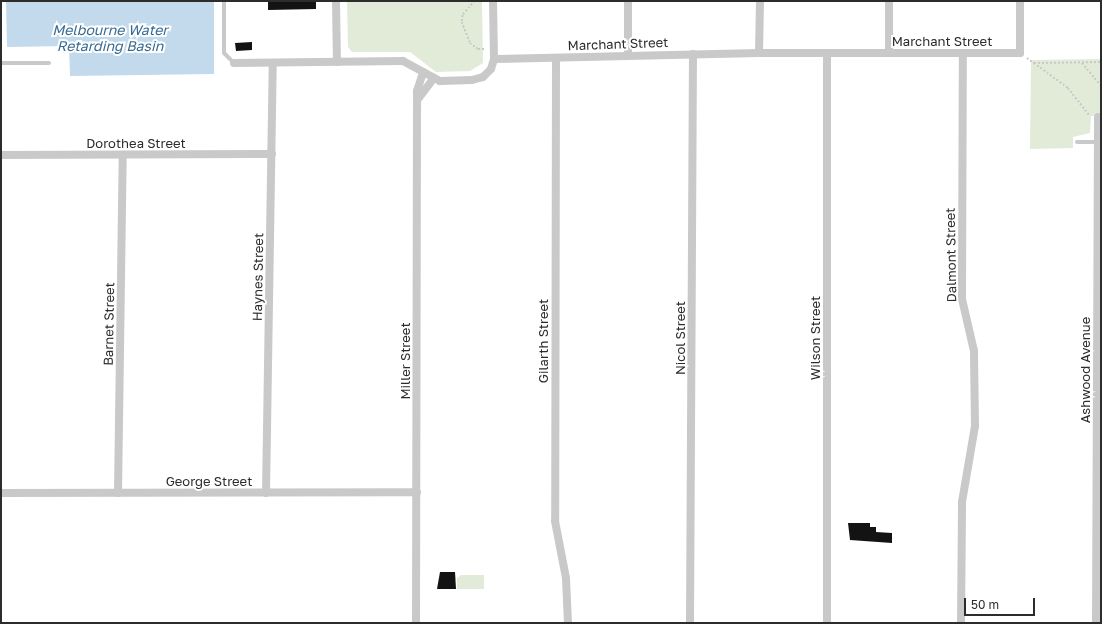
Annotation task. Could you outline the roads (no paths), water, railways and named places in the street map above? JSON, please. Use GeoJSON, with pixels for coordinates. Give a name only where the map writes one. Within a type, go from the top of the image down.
{"type":"FeatureCollection","features":[{"type":"Feature","properties":{"kind":"street"},"geometry":{"type":"LineString","coordinates":[[336,1],[337,62]]}},
{"type":"Feature","properties":{"kind":"street"},"geometry":{"type":"LineString","coordinates":[[234,63],[404,61],[434,79],[478,79],[489,72],[494,59],[493,1]]}},
{"type":"Feature","properties":{"kind":"street"},"geometry":{"type":"LineString","coordinates":[[628,1],[628,55]]}},
{"type":"Feature","properties":{"kind":"street"},"geometry":{"type":"LineString","coordinates":[[759,53],[760,1]]}},
{"type":"Feature","properties":{"kind":"street"},"geometry":{"type":"LineString","coordinates":[[889,1],[889,53]]}},
{"type":"Feature","properties":{"kind":"street","name":"Marchant Street"},"geometry":{"type":"LineString","coordinates":[[494,59],[759,53],[1020,53],[1020,1]]}},
{"type":"Feature","properties":{"kind":"street","name":"Wilson Street"},"geometry":{"type":"LineString","coordinates":[[827,53],[827,623]]}},
{"type":"Feature","properties":{"kind":"street","name":"Dalmont Street"},"geometry":{"type":"LineString","coordinates":[[961,623],[962,502],[975,426],[974,351],[962,299],[963,53]]}},
{"type":"Feature","properties":{"kind":"street","name":"Nicol Street"},"geometry":{"type":"LineString","coordinates":[[690,623],[693,54]]}},
{"type":"Feature","properties":{"kind":"street","name":"Gilarth Street"},"geometry":{"type":"LineString","coordinates":[[556,58],[555,521],[566,578],[568,623]]}},
{"type":"Feature","properties":{"kind":"street","name":"Haynes Street"},"geometry":{"type":"LineString","coordinates":[[266,493],[273,63]]}},
{"type":"Feature","properties":{"kind":"street","name":"Miller Street"},"geometry":{"type":"LineString","coordinates":[[416,623],[418,85],[423,72]]}},
{"type":"Feature","properties":{"kind":"street"},"geometry":{"type":"LineString","coordinates":[[418,99],[434,79]]}},
{"type":"Feature","properties":{"kind":"street","name":"Ashwood Avenue"},"geometry":{"type":"LineString","coordinates":[[1096,623],[1098,117]]}},
{"type":"Feature","properties":{"kind":"street","name":"Dorothea Street"},"geometry":{"type":"LineString","coordinates":[[1,155],[272,154]]}},
{"type":"Feature","properties":{"kind":"street","name":"Barnet Street"},"geometry":{"type":"LineString","coordinates":[[118,493],[123,155]]}},
{"type":"Feature","properties":{"kind":"street","name":"George Street"},"geometry":{"type":"LineString","coordinates":[[1,493],[417,492]]}},
{"type":"Feature","properties":{"kind":"lane"},"geometry":{"type":"LineString","coordinates":[[224,1],[224,54],[234,63]]}},
{"type":"Feature","properties":{"kind":"lane"},"geometry":{"type":"LineString","coordinates":[[1,63],[49,63]]}},
{"type":"Feature","properties":{"kind":"lane"},"geometry":{"type":"LineString","coordinates":[[1077,142],[1098,142]]}},
{"type":"Feature","properties":{"kind":"water","name":"Melbourne Water Retarding Basin"},"geometry":{"type":"Polygon","coordinates":[[[6,1],[214,1],[214,74],[70,76],[69,46],[7,47],[6,1]]]}}]}
